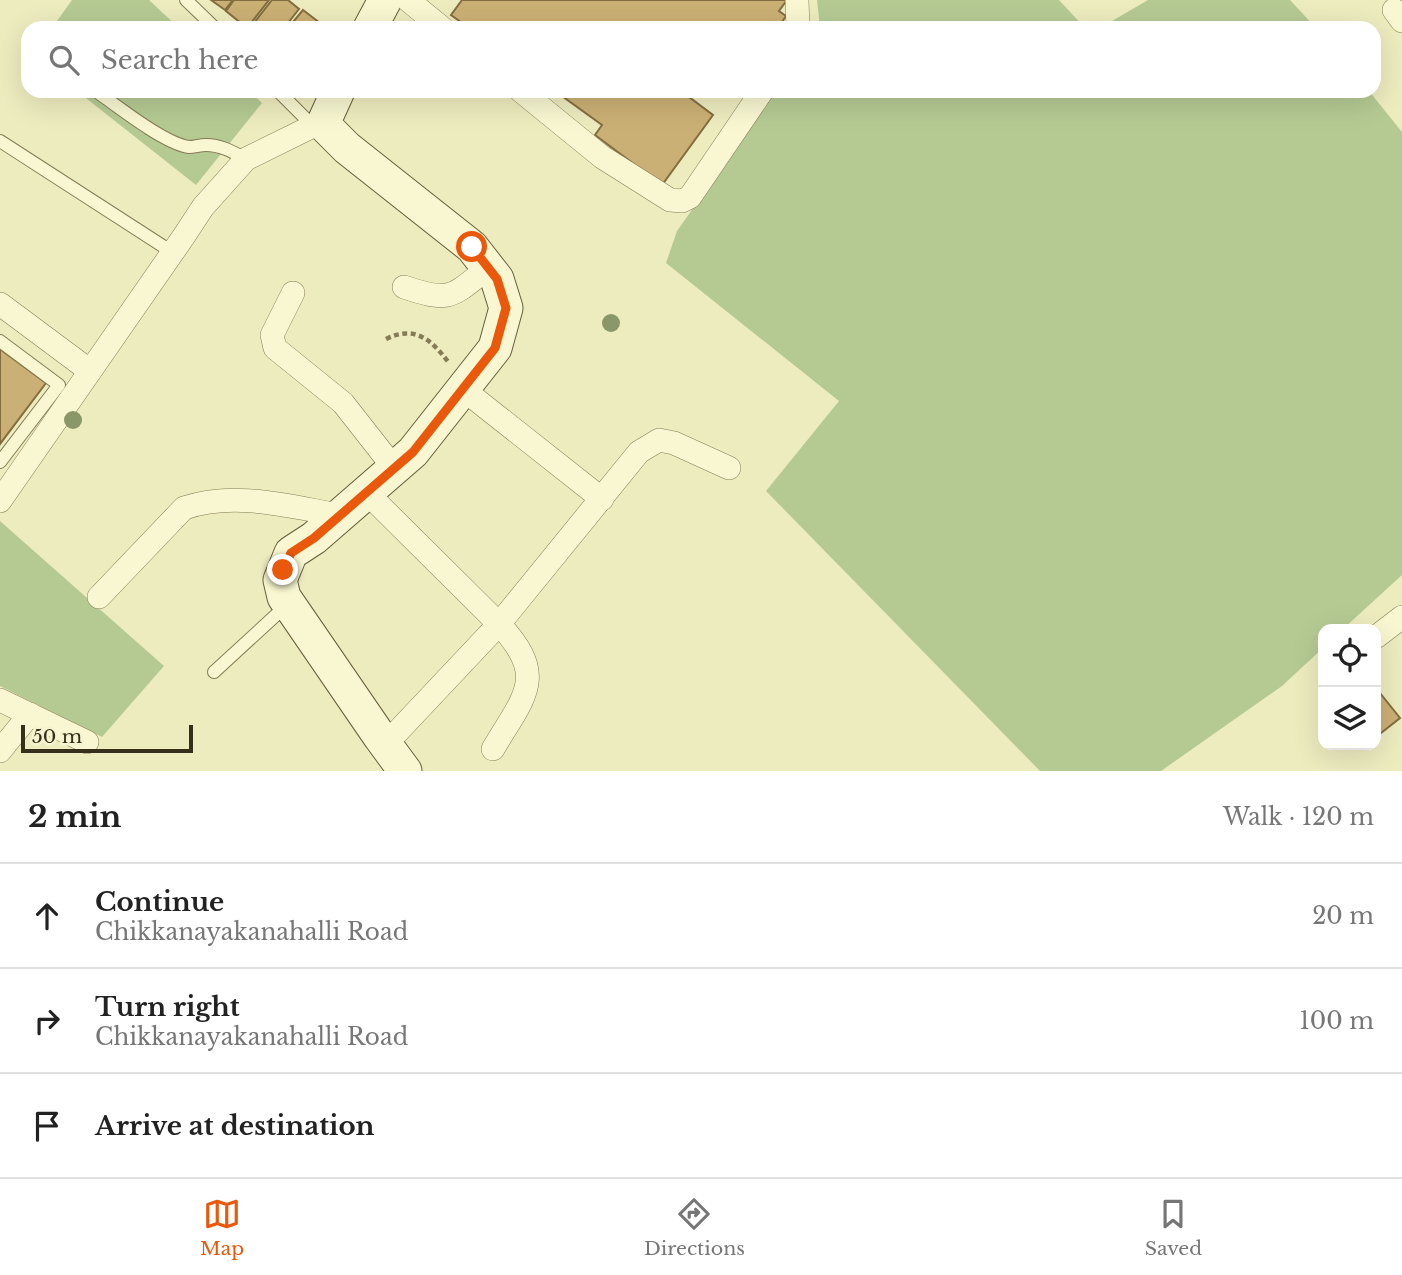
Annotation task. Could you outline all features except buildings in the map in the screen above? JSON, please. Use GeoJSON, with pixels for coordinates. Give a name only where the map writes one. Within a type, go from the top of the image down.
{"type":"FeatureCollection","features":[{"type":"Feature","properties":{"kind":"main road"},"geometry":{"type":"LineString","coordinates":[[334,98],[318,125],[472,247],[497,279],[506,308],[495,348],[413,452],[314,538],[291,553],[280,580],[288,604],[405,771]]}},
{"type":"Feature","properties":{"kind":"street"},"geometry":{"type":"LineString","coordinates":[[797,0],[798,21]]}},
{"type":"Feature","properties":{"kind":"street"},"geometry":{"type":"LineString","coordinates":[[383,8],[421,21]]}},
{"type":"Feature","properties":{"kind":"street"},"geometry":{"type":"LineString","coordinates":[[529,98],[602,157],[670,200],[682,201],[690,197],[757,98]]}},
{"type":"Feature","properties":{"kind":"street"},"geometry":{"type":"LineString","coordinates":[[0,501],[24,449],[90,370],[203,207],[246,159],[318,125]]}},
{"type":"Feature","properties":{"kind":"street"},"geometry":{"type":"LineString","coordinates":[[404,287],[434,297],[445,297],[462,289],[488,268]]}},
{"type":"Feature","properties":{"kind":"street"},"geometry":{"type":"LineString","coordinates":[[293,293],[272,335],[275,348],[343,403],[394,468]]}},
{"type":"Feature","properties":{"kind":"street"},"geometry":{"type":"LineString","coordinates":[[0,304],[90,370]]}},
{"type":"Feature","properties":{"kind":"street"},"geometry":{"type":"LineString","coordinates":[[466,387],[602,499]]}},
{"type":"Feature","properties":{"kind":"street"},"geometry":{"type":"LineString","coordinates":[[386,745],[499,624],[639,452],[659,440],[674,443],[729,468]]}},
{"type":"Feature","properties":{"kind":"street"},"geometry":{"type":"LineString","coordinates":[[366,492],[499,624],[515,641],[523,657],[529,680],[527,692],[493,749]]}},
{"type":"Feature","properties":{"kind":"street"},"geometry":{"type":"LineString","coordinates":[[99,597],[184,508],[201,503],[248,499],[339,515]]}},
{"type":"Feature","properties":{"kind":"street"},"geometry":{"type":"LineString","coordinates":[[1381,633],[1402,617]]}},
{"type":"Feature","properties":{"kind":"street"},"geometry":{"type":"LineString","coordinates":[[0,700],[87,742]]}},
{"type":"Feature","properties":{"kind":"street"},"geometry":{"type":"LineString","coordinates":[[0,751],[30,714]]}},
{"type":"Feature","properties":{"kind":"lane"},"geometry":{"type":"LineString","coordinates":[[186,0],[208,21]]}},
{"type":"Feature","properties":{"kind":"lane"},"geometry":{"type":"LineString","coordinates":[[106,98],[145,126],[189,147],[222,147],[246,159]]}},
{"type":"Feature","properties":{"kind":"lane"},"geometry":{"type":"LineString","coordinates":[[286,98],[318,125]]}},
{"type":"Feature","properties":{"kind":"lane"},"geometry":{"type":"LineString","coordinates":[[0,141],[172,252]]}},
{"type":"Feature","properties":{"kind":"lane"},"geometry":{"type":"LineString","coordinates":[[0,341],[59,385],[24,449],[0,462]]}},
{"type":"Feature","properties":{"kind":"lane"},"geometry":{"type":"LineString","coordinates":[[214,672],[288,604]]}},
{"type":"Feature","properties":{"kind":"path"},"geometry":{"type":"LineString","coordinates":[[386,339],[398,333],[421,335],[444,356],[466,387]]}},
{"type":"Feature","properties":{"kind":"green space"},"geometry":{"type":"Polygon","coordinates":[[[72,0],[149,0],[172,21],[57,21],[72,0]]]}},
{"type":"Feature","properties":{"kind":"green space"},"geometry":{"type":"Polygon","coordinates":[[[817,0],[1059,0],[1078,21],[819,21],[817,0]]]}},
{"type":"Feature","properties":{"kind":"green space"},"geometry":{"type":"Polygon","coordinates":[[[1148,0],[1290,0],[1310,21],[1112,21],[1148,0]]]}},
{"type":"Feature","properties":{"kind":"green space"},"geometry":{"type":"Polygon","coordinates":[[[86,98],[257,98],[262,103],[196,185],[86,98]]]}},
{"type":"Feature","properties":{"kind":"green space"},"geometry":{"type":"Polygon","coordinates":[[[771,98],[1375,98],[1402,132],[1402,575],[1348,624],[1318,624],[1318,653],[1282,686],[1161,771],[1040,771],[766,491],[839,401],[666,263],[677,231],[771,98]]]}},
{"type":"Feature","properties":{"kind":"green space"},"geometry":{"type":"Polygon","coordinates":[[[0,521],[164,666],[102,737],[0,686],[0,521]]]}},
{"type":"Feature","properties":{"kind":"route"},"geometry":{"type":"LineString","coordinates":[[283,570],[291,553],[314,538],[413,452],[495,348],[506,308],[497,279],[472,247]]}}]}
